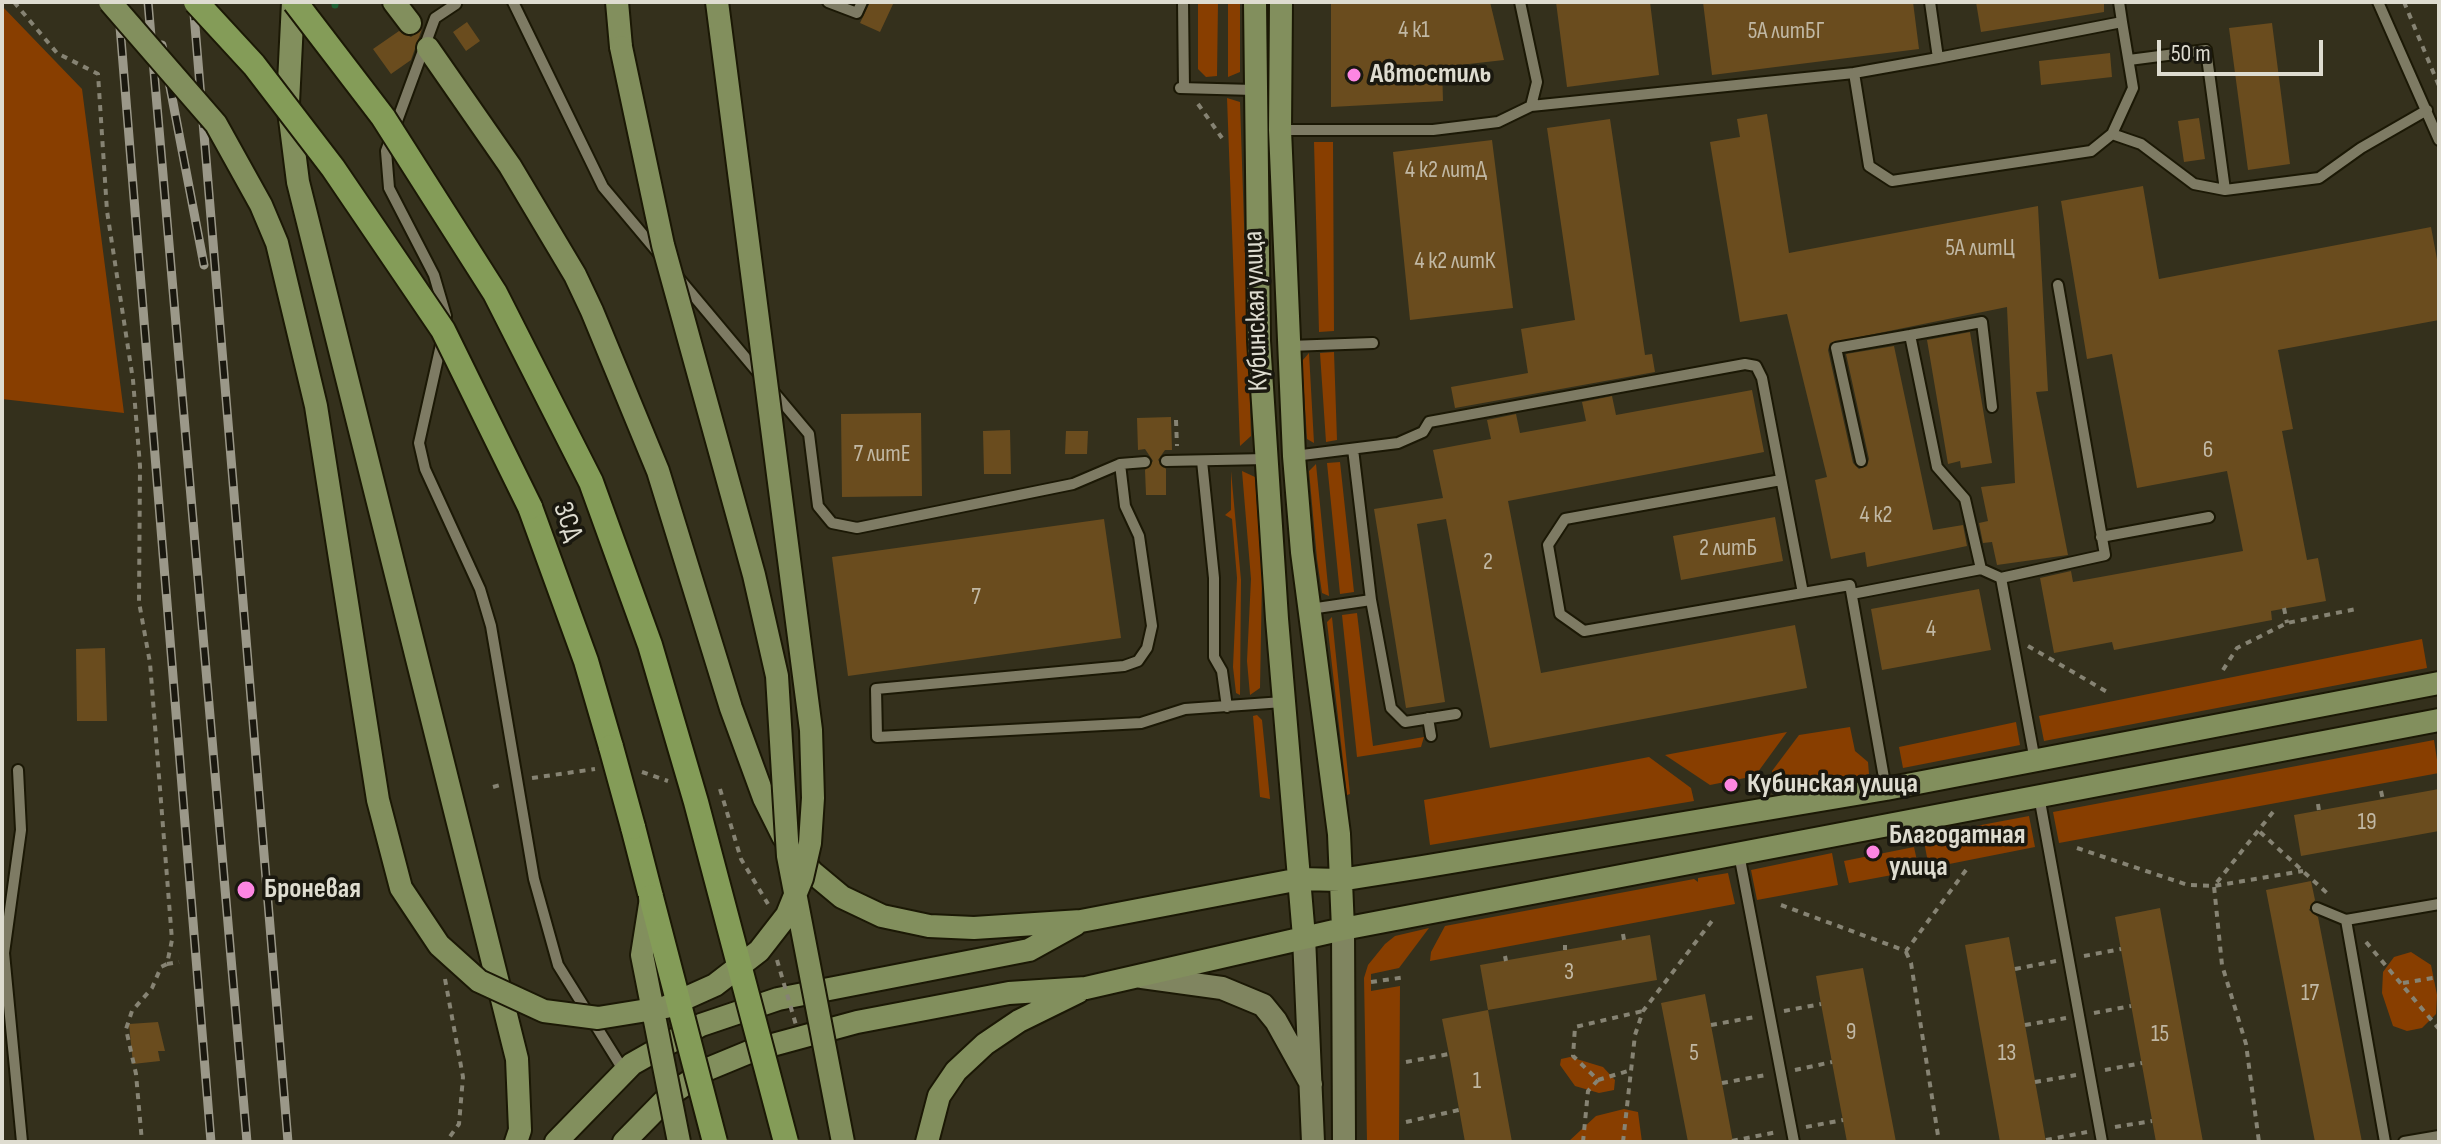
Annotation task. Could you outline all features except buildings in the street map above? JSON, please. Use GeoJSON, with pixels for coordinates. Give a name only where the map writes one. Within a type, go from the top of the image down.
{"type":"FeatureCollection","features":[{"type":"Feature","properties":{"kind":"highway","name":"ЗСД"},"geometry":{"type":"LineString","coordinates":[[196,2],[254,65],[333,168],[443,330],[530,507],[586,661],[715,1142]]}},
{"type":"Feature","properties":{"kind":"highway","name":"ЗСД"},"geometry":{"type":"LineString","coordinates":[[294,2],[383,117],[495,293],[591,482],[654,659],[701,817],[786,1142]]}},
{"type":"Feature","properties":{"kind":"main road"},"geometry":{"type":"LineString","coordinates":[[110,2],[216,124],[261,205],[277,243],[316,406],[378,800],[401,888],[439,945],[479,981],[544,1011],[598,1018],[666,1007],[715,985],[759,951],[787,915],[802,878],[810,843],[813,798],[811,730],[717,2]]}},
{"type":"Feature","properties":{"kind":"main road"},"geometry":{"type":"LineString","coordinates":[[294,2],[288,103],[298,182],[517,1059],[520,1130],[516,1142]]}},
{"type":"Feature","properties":{"kind":"main road"},"geometry":{"type":"LineString","coordinates":[[394,2],[410,23]]}},
{"type":"Feature","properties":{"kind":"main road"},"geometry":{"type":"LineString","coordinates":[[617,2],[621,47],[663,245],[771,646],[782,710],[788,856],[843,1142]]}},
{"type":"Feature","properties":{"kind":"main road","name":"Кубинская улица"},"geometry":{"type":"LineString","coordinates":[[1255,2],[1259,341],[1283,702],[1304,937],[1313,1142]]}},
{"type":"Feature","properties":{"kind":"main road","name":"Кубинская улица"},"geometry":{"type":"LineString","coordinates":[[1281,2],[1280,130],[1287,346],[1294,456],[1310,609],[1339,834],[1343,929],[1344,1142]]}},
{"type":"Feature","properties":{"kind":"main road"},"geometry":{"type":"LineString","coordinates":[[428,48],[510,166],[575,275],[658,471],[731,708],[764,798],[783,836],[812,872],[842,897],[882,916],[929,926],[974,928],[1081,921],[1300,879],[1340,880],[1886,789],[2439,683]]}},
{"type":"Feature","properties":{"kind":"main road"},"geometry":{"type":"LineString","coordinates":[[624,1142],[671,1094],[708,1069],[754,1050],[857,1022],[1009,993],[1086,988],[1343,929],[2439,720]]}},
{"type":"Feature","properties":{"kind":"main road"},"geometry":{"type":"LineString","coordinates":[[651,897],[642,955],[679,1142]]}},
{"type":"Feature","properties":{"kind":"main road"},"geometry":{"type":"LineString","coordinates":[[556,1142],[624,1071],[701,1025],[778,999],[1029,950],[1081,921]]}},
{"type":"Feature","properties":{"kind":"main road"},"geometry":{"type":"LineString","coordinates":[[1142,977],[1222,988],[1263,1005],[1276,1021],[1311,1084]]}},
{"type":"Feature","properties":{"kind":"main road"},"geometry":{"type":"LineString","coordinates":[[927,1142],[939,1096],[956,1071],[985,1044],[1019,1021],[1086,988]]}},
{"type":"Feature","properties":{"kind":"lane"},"geometry":{"type":"LineString","coordinates":[[513,2],[603,187],[809,434],[818,506],[832,523],[857,528],[1043,491],[1073,484],[1120,464],[1145,462]]}},
{"type":"Feature","properties":{"kind":"lane"},"geometry":{"type":"LineString","coordinates":[[828,2],[857,13],[862,2]]}},
{"type":"Feature","properties":{"kind":"lane"},"geometry":{"type":"LineString","coordinates":[[1183,2],[1184,90],[1254,90]]}},
{"type":"Feature","properties":{"kind":"lane"},"geometry":{"type":"LineString","coordinates":[[1520,2],[1537,82],[1531,106]]}},
{"type":"Feature","properties":{"kind":"lane"},"geometry":{"type":"LineString","coordinates":[[1930,2],[1938,58]]}},
{"type":"Feature","properties":{"kind":"lane"},"geometry":{"type":"LineString","coordinates":[[1854,73],[1869,166],[1892,181],[2091,151],[2112,134],[2133,88],[2119,2]]}},
{"type":"Feature","properties":{"kind":"lane"},"geometry":{"type":"LineString","coordinates":[[2378,2],[2439,140]]}},
{"type":"Feature","properties":{"kind":"lane"},"geometry":{"type":"LineString","coordinates":[[456,4],[435,18],[386,151],[389,188],[434,275],[446,316],[437,371],[419,443],[425,469],[480,589],[491,626],[534,879],[558,965],[624,1071]]}},
{"type":"Feature","properties":{"kind":"lane"},"geometry":{"type":"LineString","coordinates":[[1280,130],[1433,130],[1498,122],[1531,106],[1854,73],[2122,22]]}},
{"type":"Feature","properties":{"kind":"lane"},"geometry":{"type":"LineString","coordinates":[[2129,60],[2206,50],[2225,190]]}},
{"type":"Feature","properties":{"kind":"lane"},"geometry":{"type":"LineString","coordinates":[[2112,134],[2141,144],[2194,184],[2225,190],[2319,178],[2361,148],[2427,110]]}},
{"type":"Feature","properties":{"kind":"lane"},"geometry":{"type":"LineString","coordinates":[[1852,594],[1981,569],[2001,578],[2105,555],[2058,285]]}},
{"type":"Feature","properties":{"kind":"lane"},"geometry":{"type":"LineString","coordinates":[[1861,461],[1836,348],[1982,322],[1992,407]]}},
{"type":"Feature","properties":{"kind":"lane"},"geometry":{"type":"LineString","coordinates":[[1910,335],[1937,467],[1965,499],[1981,569]]}},
{"type":"Feature","properties":{"kind":"lane"},"geometry":{"type":"LineString","coordinates":[[1287,346],[1373,343]]}},
{"type":"Feature","properties":{"kind":"lane"},"geometry":{"type":"LineString","coordinates":[[1294,456],[1412,439],[1429,422],[1745,364],[1756,366],[1762,378],[1803,593]]}},
{"type":"Feature","properties":{"kind":"lane"},"geometry":{"type":"LineString","coordinates":[[1353,449],[1371,600],[1391,708],[1405,722],[1456,714]]}},
{"type":"Feature","properties":{"kind":"lane"},"geometry":{"type":"LineString","coordinates":[[1166,461],[1269,459]]}},
{"type":"Feature","properties":{"kind":"lane"},"geometry":{"type":"LineString","coordinates":[[1202,461],[1214,578],[1214,657],[1222,671],[1227,707]]}},
{"type":"Feature","properties":{"kind":"lane"},"geometry":{"type":"LineString","coordinates":[[1120,464],[1125,506],[1139,536],[1152,626],[1147,648],[1138,661],[1124,666],[876,689],[877,737],[1141,723],[1185,709],[1283,702]]}},
{"type":"Feature","properties":{"kind":"lane"},"geometry":{"type":"LineString","coordinates":[[1781,480],[1565,519],[1548,545],[1560,614],[1584,631],[1850,585],[1886,789]]}},
{"type":"Feature","properties":{"kind":"lane"},"geometry":{"type":"LineString","coordinates":[[2101,537],[2209,517]]}},
{"type":"Feature","properties":{"kind":"lane"},"geometry":{"type":"LineString","coordinates":[[2001,578],[2035,761]]}},
{"type":"Feature","properties":{"kind":"lane"},"geometry":{"type":"LineString","coordinates":[[1310,609],[1371,600]]}},
{"type":"Feature","properties":{"kind":"lane"},"geometry":{"type":"LineString","coordinates":[[1428,718],[1431,736]]}},
{"type":"Feature","properties":{"kind":"lane"},"geometry":{"type":"LineString","coordinates":[[18,770],[21,830],[4,953],[22,1142]]}},
{"type":"Feature","properties":{"kind":"lane"},"geometry":{"type":"LineString","coordinates":[[2039,796],[2102,1142]]}},
{"type":"Feature","properties":{"kind":"lane"},"geometry":{"type":"LineString","coordinates":[[1739,854],[1794,1142]]}},
{"type":"Feature","properties":{"kind":"lane"},"geometry":{"type":"LineString","coordinates":[[2317,908],[2346,920],[2439,904]]}},
{"type":"Feature","properties":{"kind":"lane"},"geometry":{"type":"LineString","coordinates":[[2346,920],[2385,1142]]}},
{"type":"Feature","properties":{"kind":"lane"},"geometry":{"type":"LineString","coordinates":[[2404,1142],[2439,1136]]}},
{"type":"Feature","properties":{"kind":"path"},"geometry":{"type":"LineString","coordinates":[[14,2],[57,53],[98,74],[107,211],[138,427],[139,602],[147,635],[164,819],[172,940],[167,964]]}},
{"type":"Feature","properties":{"kind":"path"},"geometry":{"type":"LineString","coordinates":[[2404,2],[2439,86]]}},
{"type":"Feature","properties":{"kind":"path"},"geometry":{"type":"LineString","coordinates":[[1184,90],[1222,138]]}},
{"type":"Feature","properties":{"kind":"path"},"geometry":{"type":"LineString","coordinates":[[2284,608],[2287,623]]}},
{"type":"Feature","properties":{"kind":"path"},"geometry":{"type":"LineString","coordinates":[[2223,670],[2237,648],[2287,623],[2356,609]]}},
{"type":"Feature","properties":{"kind":"path"},"geometry":{"type":"LineString","coordinates":[[2012,637],[2109,693]]}},
{"type":"Feature","properties":{"kind":"path"},"geometry":{"type":"LineString","coordinates":[[720,789],[741,859],[771,908]]}},
{"type":"Feature","properties":{"kind":"path"},"geometry":{"type":"LineString","coordinates":[[2381,791],[2383,800]]}},
{"type":"Feature","properties":{"kind":"path"},"geometry":{"type":"LineString","coordinates":[[2318,804],[2319,811]]}},
{"type":"Feature","properties":{"kind":"path"},"geometry":{"type":"LineString","coordinates":[[2259,1142],[2246,1044],[2222,965],[2214,886],[2273,812]]}},
{"type":"Feature","properties":{"kind":"path"},"geometry":{"type":"LineString","coordinates":[[2260,832],[2316,883]]}},
{"type":"Feature","properties":{"kind":"path"},"geometry":{"type":"LineString","coordinates":[[2077,848],[2188,885],[2214,886],[2303,871]]}},
{"type":"Feature","properties":{"kind":"path"},"geometry":{"type":"LineString","coordinates":[[1906,951],[1966,870]]}},
{"type":"Feature","properties":{"kind":"path"},"geometry":{"type":"LineString","coordinates":[[1781,905],[1906,951],[1911,963],[1939,1142]]}},
{"type":"Feature","properties":{"kind":"path"},"geometry":{"type":"LineString","coordinates":[[1623,1142],[1635,1035],[1643,1011],[1715,917]]}},
{"type":"Feature","properties":{"kind":"path"},"geometry":{"type":"LineString","coordinates":[[2359,934],[2439,1029]]}},
{"type":"Feature","properties":{"kind":"path"},"geometry":{"type":"LineString","coordinates":[[775,952],[799,1036]]}},
{"type":"Feature","properties":{"kind":"path"},"geometry":{"type":"LineString","coordinates":[[142,1142],[136,1074],[126,1029],[132,1011],[152,988],[161,967],[179,962]]}},
{"type":"Feature","properties":{"kind":"path"},"geometry":{"type":"LineString","coordinates":[[1371,982],[1406,977]]}},
{"type":"Feature","properties":{"kind":"path"},"geometry":{"type":"LineString","coordinates":[[2403,983],[2439,977]]}},
{"type":"Feature","properties":{"kind":"path"},"geometry":{"type":"LineString","coordinates":[[1598,1080],[1573,1056],[1575,1027],[1643,1011]]}},
{"type":"Feature","properties":{"kind":"path"},"geometry":{"type":"LineString","coordinates":[[1406,1062],[1449,1054]]}},
{"type":"Feature","properties":{"kind":"path"},"geometry":{"type":"LineString","coordinates":[[1583,1142],[1588,1091],[1598,1080],[1631,1070]]}},
{"type":"Feature","properties":{"kind":"path"},"geometry":{"type":"LineString","coordinates":[[1406,1122],[1459,1110]]}},
{"type":"Feature","properties":{"kind":"path"},"geometry":{"type":"LineString","coordinates":[[446,1142],[459,1124]]}},
{"type":"Feature","properties":{"kind":"shaded area"},"geometry":{"type":"Polygon","coordinates":[[[1198,2],[1218,2],[1217,76],[1206,77],[1198,69],[1198,2]]]}},
{"type":"Feature","properties":{"kind":"shaded area"},"geometry":{"type":"Polygon","coordinates":[[[1228,2],[1240,2],[1240,72],[1228,77],[1228,2]]]}},
{"type":"Feature","properties":{"kind":"shaded area"},"geometry":{"type":"Polygon","coordinates":[[[2,6],[82,89],[124,413],[2,399],[2,6]]]}},
{"type":"Feature","properties":{"kind":"shaded area"},"geometry":{"type":"Polygon","coordinates":[[[1227,98],[1240,102],[1251,436],[1240,446],[1227,98]]]}},
{"type":"Feature","properties":{"kind":"shaded area"},"geometry":{"type":"Polygon","coordinates":[[[1314,142],[1333,142],[1334,331],[1319,332],[1314,142]]]}},
{"type":"Feature","properties":{"kind":"shaded area"},"geometry":{"type":"Polygon","coordinates":[[[1334,352],[1337,440],[1326,442],[1320,353],[1334,352]]]}},
{"type":"Feature","properties":{"kind":"shaded area"},"geometry":{"type":"Polygon","coordinates":[[[1309,353],[1314,443],[1307,439],[1302,361],[1309,353]]]}},
{"type":"Feature","properties":{"kind":"shaded area"},"geometry":{"type":"Polygon","coordinates":[[[1340,462],[1354,592],[1340,594],[1327,463],[1340,462]]]}},
{"type":"Feature","properties":{"kind":"shaded area"},"geometry":{"type":"Polygon","coordinates":[[[1316,464],[1329,596],[1322,593],[1317,559],[1309,471],[1316,464]]]}},
{"type":"Feature","properties":{"kind":"shaded area"},"geometry":{"type":"Polygon","coordinates":[[[1231,471],[1241,580],[1240,695],[1236,693],[1233,667],[1237,578],[1232,519],[1225,515],[1231,510],[1231,471]]]}},
{"type":"Feature","properties":{"kind":"shaded area"},"geometry":{"type":"Polygon","coordinates":[[[1242,471],[1255,477],[1262,578],[1260,688],[1250,695],[1247,661],[1251,579],[1242,471]]]}},
{"type":"Feature","properties":{"kind":"shaded area"},"geometry":{"type":"Polygon","coordinates":[[[1357,613],[1373,746],[1424,737],[1421,747],[1357,757],[1342,615],[1357,613]]]}},
{"type":"Feature","properties":{"kind":"shaded area"},"geometry":{"type":"Polygon","coordinates":[[[1332,617],[1350,794],[1347,795],[1327,622],[1332,617]]]}},
{"type":"Feature","properties":{"kind":"shaded area"},"geometry":{"type":"Polygon","coordinates":[[[2422,639],[2427,668],[2044,741],[2039,716],[2422,639]]]}},
{"type":"Feature","properties":{"kind":"shaded area"},"geometry":{"type":"Polygon","coordinates":[[[1257,715],[1262,720],[1270,799],[1260,797],[1253,716],[1257,715]]]}},
{"type":"Feature","properties":{"kind":"shaded area"},"geometry":{"type":"Polygon","coordinates":[[[2016,722],[2020,745],[1903,768],[1899,747],[2016,722]]]}},
{"type":"Feature","properties":{"kind":"shaded area"},"geometry":{"type":"Polygon","coordinates":[[[1850,727],[1855,751],[1868,762],[1869,774],[1810,785],[1774,786],[1772,771],[1799,735],[1850,727]]]}},
{"type":"Feature","properties":{"kind":"shaded area"},"geometry":{"type":"Polygon","coordinates":[[[1787,732],[1755,776],[1710,785],[1665,755],[1787,732]]]}},
{"type":"Feature","properties":{"kind":"shaded area"},"geometry":{"type":"Polygon","coordinates":[[[2434,740],[2439,773],[2059,843],[2053,812],[2434,740]]]}},
{"type":"Feature","properties":{"kind":"shaded area"},"geometry":{"type":"Polygon","coordinates":[[[1649,757],[1691,788],[1694,801],[1430,845],[1424,800],[1649,757]]]}},
{"type":"Feature","properties":{"kind":"shaded area"},"geometry":{"type":"Polygon","coordinates":[[[2029,816],[2035,847],[1929,868],[1923,836],[2029,816]]]}},
{"type":"Feature","properties":{"kind":"shaded area"},"geometry":{"type":"Polygon","coordinates":[[[1914,847],[1919,870],[1849,883],[1844,861],[1914,847]]]}},
{"type":"Feature","properties":{"kind":"shaded area"},"geometry":{"type":"Polygon","coordinates":[[[1832,853],[1838,885],[1757,900],[1751,870],[1832,853]]]}},
{"type":"Feature","properties":{"kind":"shaded area"},"geometry":{"type":"Polygon","coordinates":[[[1728,873],[1735,904],[1430,961],[1431,952],[1445,926],[1694,879],[1698,882],[1698,878],[1728,873]]]}},
{"type":"Feature","properties":{"kind":"shaded area"},"geometry":{"type":"Polygon","coordinates":[[[1429,928],[1399,968],[1371,974],[1371,991],[1400,986],[1399,1142],[1367,1142],[1364,978],[1368,965],[1395,936],[1429,928]]]}},
{"type":"Feature","properties":{"kind":"shaded area"},"geometry":{"type":"Polygon","coordinates":[[[2411,952],[2431,965],[2437,995],[2436,1014],[2422,1028],[2407,1031],[2393,1026],[2382,993],[2383,972],[2394,957],[2411,952]]]}},
{"type":"Feature","properties":{"kind":"shaded area"},"geometry":{"type":"Polygon","coordinates":[[[1570,1057],[1603,1067],[1615,1080],[1614,1090],[1599,1093],[1575,1086],[1560,1065],[1561,1059],[1570,1057]]]}},
{"type":"Feature","properties":{"kind":"shaded area"},"geometry":{"type":"Polygon","coordinates":[[[1624,1109],[1638,1112],[1642,1142],[1568,1142],[1596,1116],[1624,1109]]]}},
{"type":"Feature","properties":{"kind":"railway"},"geometry":{"type":"LineString","coordinates":[[118,2],[211,1142]]}},
{"type":"Feature","properties":{"kind":"railway"},"geometry":{"type":"LineString","coordinates":[[148,2],[247,1142]]}},
{"type":"Feature","properties":{"kind":"railway"},"geometry":{"type":"LineString","coordinates":[[193,2],[288,1142]]}},
{"type":"Feature","properties":{"kind":"railway"},"geometry":{"type":"LineString","coordinates":[[162,45],[204,265]]}},
{"type":"Feature","properties":{"kind":"place","name":"Автостиль"},"geometry":{"type":"Point","coordinates":[1354,75]}},
{"type":"Feature","properties":{"kind":"place","name":"Кубинская улица"},"geometry":{"type":"Point","coordinates":[1731,785]}},
{"type":"Feature","properties":{"kind":"place","name":"Благодатная улица"},"geometry":{"type":"Point","coordinates":[1873,852]}},
{"type":"Feature","properties":{"kind":"place","name":"Броневая"},"geometry":{"type":"Point","coordinates":[246,890]}}]}
